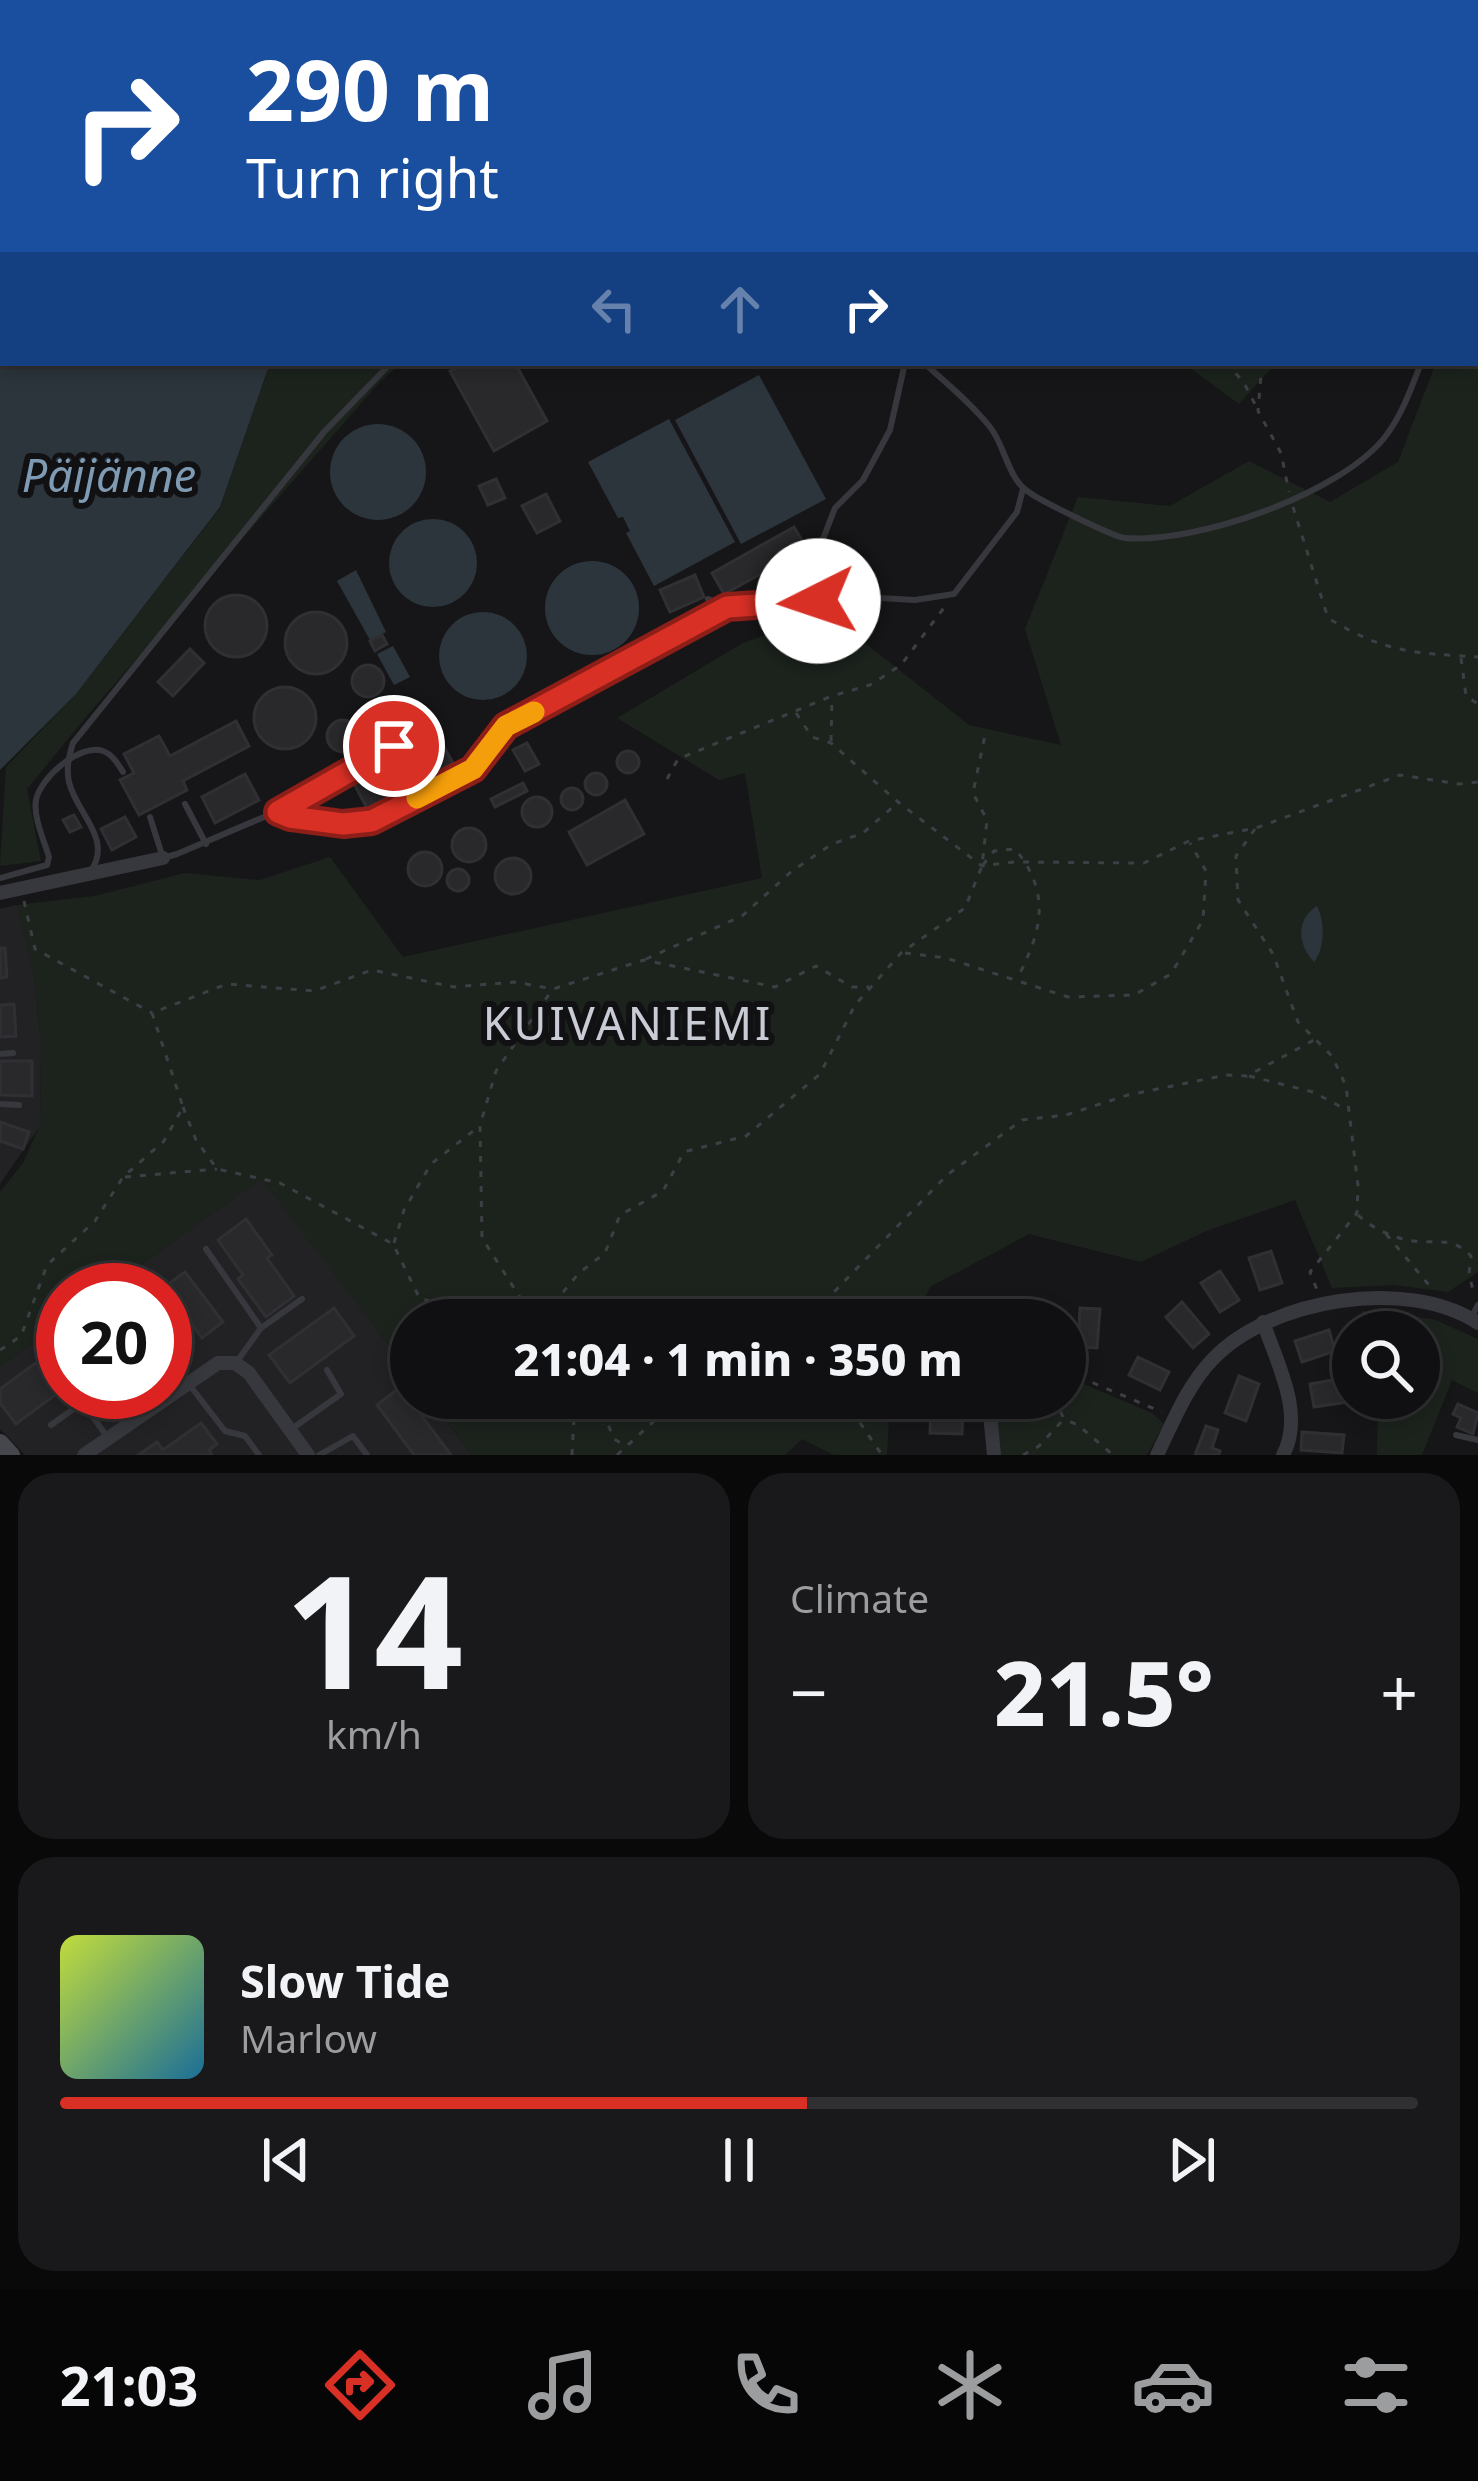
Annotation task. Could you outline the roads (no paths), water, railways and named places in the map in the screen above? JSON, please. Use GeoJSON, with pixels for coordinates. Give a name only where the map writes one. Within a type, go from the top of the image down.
{"type":"FeatureCollection","features":[{"type":"Feature","properties":{"kind":"main road"},"geometry":{"type":"LineString","coordinates":[[0,1443],[11,1455]]}},
{"type":"Feature","properties":{"kind":"street"},"geometry":{"type":"LineString","coordinates":[[0,892],[163,858]]}},
{"type":"Feature","properties":{"kind":"street"},"geometry":{"type":"LineString","coordinates":[[1157,1455],[1212,1360],[1263,1322],[1322,1304],[1395,1299],[1476,1316]]}},
{"type":"Feature","properties":{"kind":"street"},"geometry":{"type":"LineString","coordinates":[[1263,1322],[1290,1405],[1293,1428],[1283,1455]]}},
{"type":"Feature","properties":{"kind":"street"},"geometry":{"type":"LineString","coordinates":[[192,1378],[218,1363],[236,1363],[249,1372],[308,1455]]}},
{"type":"Feature","properties":{"kind":"street"},"geometry":{"type":"LineString","coordinates":[[84,1455],[134,1419]]}},
{"type":"Feature","properties":{"kind":"street"},"geometry":{"type":"LineString","coordinates":[[990,1419],[994,1455]]}},
{"type":"Feature","properties":{"kind":"lane"},"geometry":{"type":"LineString","coordinates":[[89,874],[98,860],[99,843],[69,785],[73,743],[324,432],[388,366]]}},
{"type":"Feature","properties":{"kind":"lane"},"geometry":{"type":"LineString","coordinates":[[818,552],[835,508],[863,480],[890,430],[904,366]]}},
{"type":"Feature","properties":{"kind":"lane"},"geometry":{"type":"LineString","coordinates":[[927,366],[993,429],[1023,489],[1120,538],[1174,536],[1290,500],[1347,471],[1383,440],[1402,410],[1420,366]]}},
{"type":"Feature","properties":{"kind":"lane"},"geometry":{"type":"LineString","coordinates":[[278,812],[343,824],[372,821],[473,769],[506,726],[727,607],[863,598],[915,600],[954,593],[1017,512],[1023,489]]}},
{"type":"Feature","properties":{"kind":"lane"},"geometry":{"type":"LineString","coordinates":[[708,598],[727,607]]}},
{"type":"Feature","properties":{"kind":"lane"},"geometry":{"type":"LineString","coordinates":[[150,817],[163,858],[278,812],[394,746]]}},
{"type":"Feature","properties":{"kind":"lane"},"geometry":{"type":"LineString","coordinates":[[0,878],[47,865],[49,857],[35,808],[42,784],[87,750],[101,750],[123,772]]}},
{"type":"Feature","properties":{"kind":"lane"},"geometry":{"type":"LineString","coordinates":[[184,804],[206,844]]}},
{"type":"Feature","properties":{"kind":"lane"},"geometry":{"type":"LineString","coordinates":[[0,1054],[13,1053]]}},
{"type":"Feature","properties":{"kind":"lane"},"geometry":{"type":"LineString","coordinates":[[0,1104],[19,1106]]}},
{"type":"Feature","properties":{"kind":"lane"},"geometry":{"type":"LineString","coordinates":[[206,1249],[261,1328]]}},
{"type":"Feature","properties":{"kind":"lane"},"geometry":{"type":"LineString","coordinates":[[236,1363],[261,1328],[302,1298]]}},
{"type":"Feature","properties":{"kind":"lane"},"geometry":{"type":"LineString","coordinates":[[290,1430],[341,1394],[327,1370]]}},
{"type":"Feature","properties":{"kind":"lane"},"geometry":{"type":"LineString","coordinates":[[192,1392],[225,1431],[244,1436],[259,1455]]}},
{"type":"Feature","properties":{"kind":"lane"},"geometry":{"type":"LineString","coordinates":[[52,1425],[60,1419]]}},
{"type":"Feature","properties":{"kind":"lane"},"geometry":{"type":"LineString","coordinates":[[94,1419],[108,1438]]}},
{"type":"Feature","properties":{"kind":"lane"},"geometry":{"type":"LineString","coordinates":[[1456,1435],[1478,1440]]}},
{"type":"Feature","properties":{"kind":"lane"},"geometry":{"type":"LineString","coordinates":[[320,1455],[353,1436],[367,1455]]}},
{"type":"Feature","properties":{"kind":"water","name":"Päijänne"},"geometry":{"type":"Polygon","coordinates":[[[0,366],[269,366],[220,507],[76,694],[0,770],[0,366]]]}},
{"type":"Feature","properties":{"kind":"water"},"geometry":{"type":"Polygon","coordinates":[[[759,375],[826,499],[741,544],[675,420],[759,375]]]}},
{"type":"Feature","properties":{"kind":"water"},"geometry":{"type":"Polygon","coordinates":[[[669,419],[735,542],[654,586],[626,533],[630,531],[623,517],[618,518],[588,462],[669,419]]]}},
{"type":"Feature","properties":{"kind":"water"},"geometry":{"type":"Polygon","coordinates":[[[378,424],[412,438],[426,472],[412,506],[378,520],[344,506],[330,472],[344,438],[378,424]]]}},
{"type":"Feature","properties":{"kind":"water"},"geometry":{"type":"Polygon","coordinates":[[[433,519],[450,522],[464,532],[474,546],[474,580],[464,594],[450,604],[433,607],[416,604],[402,594],[392,580],[389,563],[392,546],[402,532],[416,522],[433,519]]]}},
{"type":"Feature","properties":{"kind":"water"},"geometry":{"type":"Polygon","coordinates":[[[583,561],[601,561],[626,574],[636,590],[636,626],[626,642],[601,655],[583,655],[558,642],[545,617],[545,599],[558,574],[583,561]]]}},
{"type":"Feature","properties":{"kind":"water"},"geometry":{"type":"Polygon","coordinates":[[[356,570],[386,632],[370,640],[337,581],[356,570]]]}},
{"type":"Feature","properties":{"kind":"water"},"geometry":{"type":"Polygon","coordinates":[[[483,612],[500,615],[514,625],[524,639],[524,673],[514,687],[500,697],[483,700],[466,697],[452,687],[442,673],[439,656],[442,639],[452,625],[466,615],[483,612]]]}},
{"type":"Feature","properties":{"kind":"water"},"geometry":{"type":"Polygon","coordinates":[[[393,646],[410,677],[394,685],[377,654],[393,646]]]}},
{"type":"Feature","properties":{"kind":"water"},"geometry":{"type":"Polygon","coordinates":[[[1317,906],[1323,935],[1314,962],[1301,933],[1305,918],[1317,906]]]}},
{"type":"Feature","properties":{"kind":"district","name":"KUIVANIEMI"},"geometry":{"type":"Point","coordinates":[628,1022]}}]}
